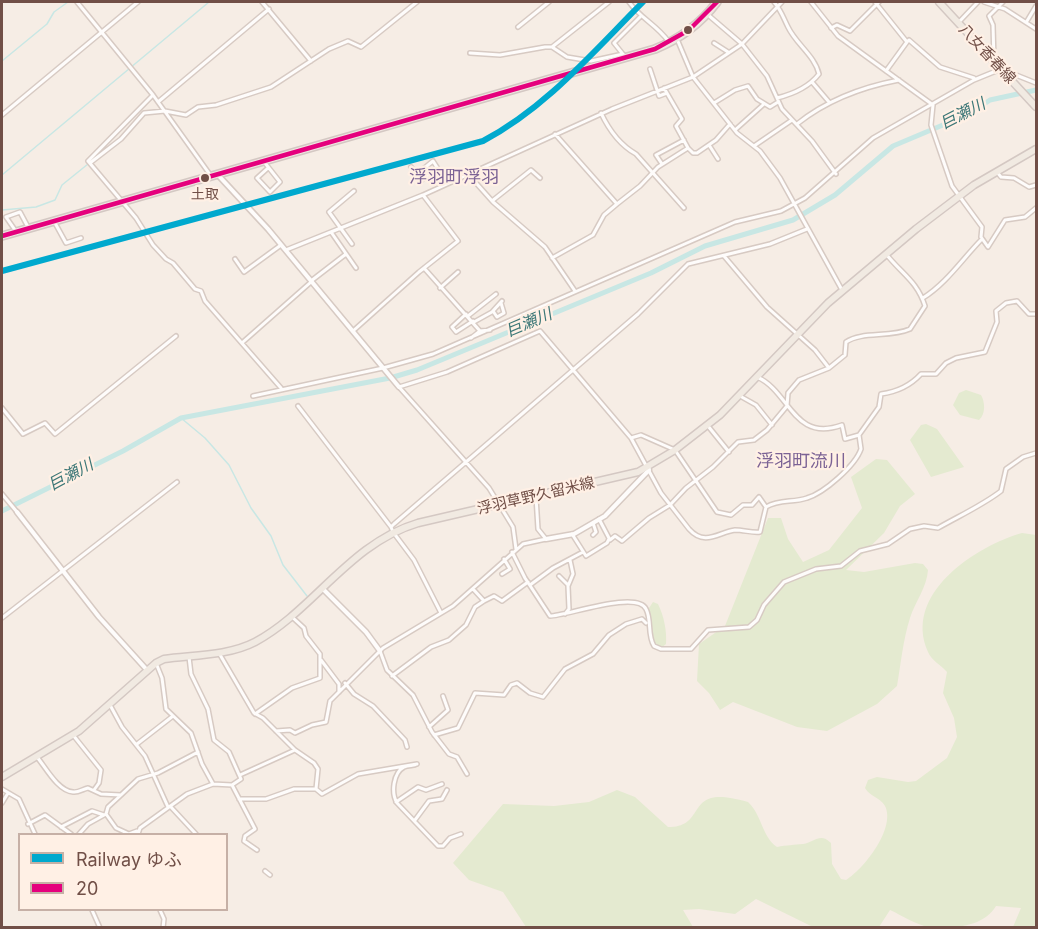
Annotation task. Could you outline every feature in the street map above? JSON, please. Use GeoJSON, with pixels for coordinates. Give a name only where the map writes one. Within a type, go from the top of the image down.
{"type":"FeatureCollection","features":[{"type":"Feature","properties":{"kind":"highway"},"geometry":{"type":"LineString","coordinates":[[2,236],[214,175],[266,164],[673,41],[707,14],[717,2]]}},
{"type":"Feature","properties":{"kind":"main road","name":"八女香春線"},"geometry":{"type":"LineString","coordinates":[[939,2],[1036,107]]}},
{"type":"Feature","properties":{"kind":"main road","name":"浮羽草野久留米線"},"geometry":{"type":"LineString","coordinates":[[2,777],[72,735],[110,705],[156,663],[238,649],[256,642],[392,529],[638,472],[675,450],[708,426],[757,377],[796,333],[886,254],[960,195],[1036,149]]}},
{"type":"Feature","properties":{"kind":"street"},"geometry":{"type":"LineString","coordinates":[[77,2],[132,68],[214,175],[281,245],[399,387],[467,462],[499,504],[513,527],[516,549]]}},
{"type":"Feature","properties":{"kind":"street"},"geometry":{"type":"LineString","coordinates":[[2,115],[138,2]]}},
{"type":"Feature","properties":{"kind":"street"},"geometry":{"type":"LineString","coordinates":[[262,2],[311,61]]}},
{"type":"Feature","properties":{"kind":"street"},"geometry":{"type":"LineString","coordinates":[[89,162],[121,139],[144,113],[165,111],[186,115],[198,107],[216,105],[271,87],[311,61],[348,41],[361,47],[417,2]]}},
{"type":"Feature","properties":{"kind":"street"},"geometry":{"type":"LineString","coordinates":[[518,27],[549,2]]}},
{"type":"Feature","properties":{"kind":"street"},"geometry":{"type":"LineString","coordinates":[[470,53],[500,55],[552,47],[609,2]]}},
{"type":"Feature","properties":{"kind":"street"},"geometry":{"type":"LineString","coordinates":[[629,2],[640,17],[654,23],[673,41],[693,77],[735,130],[754,146],[780,178],[801,220],[843,291]]}},
{"type":"Feature","properties":{"kind":"street"},"geometry":{"type":"LineString","coordinates":[[714,103],[735,90],[748,86],[764,104],[770,107],[778,100],[812,82],[819,74],[817,64],[788,28],[774,2]]}},
{"type":"Feature","properties":{"kind":"street"},"geometry":{"type":"LineString","coordinates":[[285,250],[423,195],[601,113],[693,77],[742,44],[782,2]]}},
{"type":"Feature","properties":{"kind":"street"},"geometry":{"type":"LineString","coordinates":[[811,2],[838,36],[933,105]]}},
{"type":"Feature","properties":{"kind":"street"},"geometry":{"type":"LineString","coordinates":[[831,28],[837,25],[850,31],[877,2],[907,42]]}},
{"type":"Feature","properties":{"kind":"street"},"geometry":{"type":"LineString","coordinates":[[958,23],[978,2]]}},
{"type":"Feature","properties":{"kind":"street"},"geometry":{"type":"LineString","coordinates":[[984,2],[997,5],[1027,21],[1036,29]]}},
{"type":"Feature","properties":{"kind":"street"},"geometry":{"type":"LineString","coordinates":[[994,62],[993,25],[989,16],[997,5],[1003,2]]}},
{"type":"Feature","properties":{"kind":"street"},"geometry":{"type":"LineString","coordinates":[[1027,21],[1036,6]]}},
{"type":"Feature","properties":{"kind":"street"},"geometry":{"type":"LineString","coordinates":[[158,102],[269,9]]}},
{"type":"Feature","properties":{"kind":"street"},"geometry":{"type":"LineString","coordinates":[[707,14],[742,44],[767,76],[778,100],[792,120],[836,174]]}},
{"type":"Feature","properties":{"kind":"street"},"geometry":{"type":"LineString","coordinates":[[552,47],[567,57],[578,60],[591,61],[624,55],[614,43],[640,17]]}},
{"type":"Feature","properties":{"kind":"street"},"geometry":{"type":"LineString","coordinates":[[907,42],[909,40],[940,67],[976,79]]}},
{"type":"Feature","properties":{"kind":"street"},"geometry":{"type":"LineString","coordinates":[[886,71],[907,42]]}},
{"type":"Feature","properties":{"kind":"street"},"geometry":{"type":"LineString","coordinates":[[714,44],[728,52]]}},
{"type":"Feature","properties":{"kind":"street"},"geometry":{"type":"LineString","coordinates":[[650,69],[659,96],[667,93]]}},
{"type":"Feature","properties":{"kind":"street"},"geometry":{"type":"LineString","coordinates":[[253,396],[280,388],[383,368],[433,354],[735,222],[770,214],[805,198],[836,174],[873,138],[976,79],[1001,69],[1028,82],[1036,83]]}},
{"type":"Feature","properties":{"kind":"street"},"geometry":{"type":"LineString","coordinates":[[797,125],[829,102],[868,87],[899,80]]}},
{"type":"Feature","properties":{"kind":"street"},"geometry":{"type":"LineString","coordinates":[[812,82],[829,102]]}},
{"type":"Feature","properties":{"kind":"street"},"geometry":{"type":"LineString","coordinates":[[664,88],[682,119],[676,129],[693,153],[709,145],[730,124]]}},
{"type":"Feature","properties":{"kind":"street"},"geometry":{"type":"LineString","coordinates":[[89,162],[130,115],[153,95]]}},
{"type":"Feature","properties":{"kind":"street"},"geometry":{"type":"LineString","coordinates":[[735,130],[764,104]]}},
{"type":"Feature","properties":{"kind":"street"},"geometry":{"type":"LineString","coordinates":[[933,105],[931,125],[933,135],[952,186],[982,227],[982,239],[988,247],[1005,220],[1025,217],[1036,208]]}},
{"type":"Feature","properties":{"kind":"street"},"geometry":{"type":"LineString","coordinates":[[601,113],[610,130],[684,208]]}},
{"type":"Feature","properties":{"kind":"street"},"geometry":{"type":"LineString","coordinates":[[754,146],[792,120]]}},
{"type":"Feature","properties":{"kind":"street"},"geometry":{"type":"LineString","coordinates":[[555,134],[617,204]]}},
{"type":"Feature","properties":{"kind":"street"},"geometry":{"type":"LineString","coordinates":[[662,164],[656,155],[684,140]]}},
{"type":"Feature","properties":{"kind":"street"},"geometry":{"type":"LineString","coordinates":[[709,145],[718,159]]}},
{"type":"Feature","properties":{"kind":"street"},"geometry":{"type":"LineString","coordinates":[[552,258],[593,234],[604,215],[640,186],[662,164],[688,148]]}},
{"type":"Feature","properties":{"kind":"street"},"geometry":{"type":"LineString","coordinates":[[417,174],[433,161],[447,183]]}},
{"type":"Feature","properties":{"kind":"street"},"geometry":{"type":"LineString","coordinates":[[89,162],[153,245],[173,263],[195,289],[201,291],[205,301],[243,342],[280,388]]}},
{"type":"Feature","properties":{"kind":"street"},"geometry":{"type":"LineString","coordinates":[[266,164],[280,182],[270,192],[257,178],[266,164]]}},
{"type":"Feature","properties":{"kind":"street"},"geometry":{"type":"LineString","coordinates":[[411,167],[422,180],[437,168]]}},
{"type":"Feature","properties":{"kind":"street"},"geometry":{"type":"LineString","coordinates":[[492,201],[531,170],[540,178]]}},
{"type":"Feature","properties":{"kind":"street"},"geometry":{"type":"LineString","coordinates":[[997,172],[1001,177],[1014,177],[1029,187],[1036,185]]}},
{"type":"Feature","properties":{"kind":"street"},"geometry":{"type":"LineString","coordinates":[[468,173],[492,201],[545,247],[575,291]]}},
{"type":"Feature","properties":{"kind":"street"},"geometry":{"type":"LineString","coordinates":[[352,244],[329,212],[354,191]]}},
{"type":"Feature","properties":{"kind":"street"},"geometry":{"type":"LineString","coordinates":[[353,331],[458,241],[423,195]]}},
{"type":"Feature","properties":{"kind":"street"},"geometry":{"type":"LineString","coordinates":[[16,232],[6,217],[20,212],[29,228]]}},
{"type":"Feature","properties":{"kind":"street"},"geometry":{"type":"LineString","coordinates":[[55,221],[66,243],[81,238]]}},
{"type":"Feature","properties":{"kind":"street"},"geometry":{"type":"LineString","coordinates":[[392,529],[638,314],[688,264],[779,241],[807,229]]}},
{"type":"Feature","properties":{"kind":"street"},"geometry":{"type":"LineString","coordinates":[[331,232],[356,268]]}},
{"type":"Feature","properties":{"kind":"street"},"geometry":{"type":"LineString","coordinates":[[922,298],[966,260],[982,239]]}},
{"type":"Feature","properties":{"kind":"street"},"geometry":{"type":"LineString","coordinates":[[235,259],[244,272],[281,245]]}},
{"type":"Feature","properties":{"kind":"street"},"geometry":{"type":"LineString","coordinates":[[243,342],[311,281],[346,254]]}},
{"type":"Feature","properties":{"kind":"street"},"geometry":{"type":"LineString","coordinates":[[572,534],[586,556],[615,536],[622,541],[649,518],[670,505],[696,478],[713,467],[741,441],[754,440],[772,425],[787,406],[788,393],[799,380],[829,368],[845,355],[846,342],[850,339],[899,334],[910,329],[925,306],[911,279],[886,254]]}},
{"type":"Feature","properties":{"kind":"street"},"geometry":{"type":"LineString","coordinates":[[724,256],[767,307],[796,333],[829,368]]}},
{"type":"Feature","properties":{"kind":"street"},"geometry":{"type":"LineString","coordinates":[[424,268],[480,331]]}},
{"type":"Feature","properties":{"kind":"street"},"geometry":{"type":"LineString","coordinates":[[440,288],[458,272]]}},
{"type":"Feature","properties":{"kind":"street"},"geometry":{"type":"LineString","coordinates":[[493,311],[497,317],[504,313],[502,302],[493,311],[456,332],[452,327],[496,294]]}},
{"type":"Feature","properties":{"kind":"street"},"geometry":{"type":"LineString","coordinates":[[766,507],[784,500],[807,498],[826,487],[852,464],[860,453],[859,435],[879,407],[881,394],[892,393],[913,382],[921,374],[936,374],[946,363],[956,358],[986,352],[997,322],[996,311],[1002,305],[1017,302],[1029,314],[1036,314]]}},
{"type":"Feature","properties":{"kind":"street"},"geometry":{"type":"LineString","coordinates":[[471,338],[480,331],[490,330]]}},
{"type":"Feature","properties":{"kind":"street"},"geometry":{"type":"LineString","coordinates":[[399,387],[447,372],[540,331],[631,438],[661,493],[693,534],[717,538],[732,530],[760,532],[766,507],[759,497],[752,505],[743,505],[731,514],[717,512],[675,450],[641,435],[631,438]]}},
{"type":"Feature","properties":{"kind":"street"},"geometry":{"type":"LineString","coordinates":[[2,408],[22,434],[45,423],[55,434],[176,336]]}},
{"type":"Feature","properties":{"kind":"street"},"geometry":{"type":"LineString","coordinates":[[757,377],[809,426],[826,430],[842,425],[844,439],[859,435]]}},
{"type":"Feature","properties":{"kind":"street"},"geometry":{"type":"LineString","coordinates":[[739,396],[756,405],[772,425]]}},
{"type":"Feature","properties":{"kind":"street"},"geometry":{"type":"LineString","coordinates":[[298,406],[412,557],[441,613]]}},
{"type":"Feature","properties":{"kind":"street"},"geometry":{"type":"LineString","coordinates":[[708,426],[729,452]]}},
{"type":"Feature","properties":{"kind":"street"},"geometry":{"type":"LineString","coordinates":[[512,552],[550,616],[597,604],[641,605],[646,609],[654,646],[686,650],[695,646],[708,630],[749,627],[757,620],[764,605],[784,582],[816,569],[841,566],[860,551],[888,544],[910,529],[924,526],[938,528],[1001,491],[1006,469],[1023,457],[1036,453]]}},
{"type":"Feature","properties":{"kind":"street"},"geometry":{"type":"LineString","coordinates":[[276,731],[290,730],[295,733],[312,725],[326,722],[330,701],[345,683],[380,651],[406,632],[441,613],[473,589],[523,544],[572,534],[599,519],[619,504],[649,470],[648,466]]}},
{"type":"Feature","properties":{"kind":"street"},"geometry":{"type":"LineString","coordinates":[[2,618],[177,482]]}},
{"type":"Feature","properties":{"kind":"street"},"geometry":{"type":"LineString","coordinates":[[2,494],[99,617],[147,670]]}},
{"type":"Feature","properties":{"kind":"street"},"geometry":{"type":"LineString","coordinates":[[536,496],[538,529],[546,540]]}},
{"type":"Feature","properties":{"kind":"street"},"geometry":{"type":"LineString","coordinates":[[599,519],[609,539]]}},
{"type":"Feature","properties":{"kind":"street"},"geometry":{"type":"LineString","coordinates":[[592,523],[596,532],[593,536]]}},
{"type":"Feature","properties":{"kind":"street"},"geometry":{"type":"LineString","coordinates":[[392,676],[431,647],[449,640],[466,625],[475,607],[484,601],[494,596],[502,601],[553,568],[583,552]]}},
{"type":"Feature","properties":{"kind":"street"},"geometry":{"type":"LineString","coordinates":[[502,574],[510,569],[504,559]]}},
{"type":"Feature","properties":{"kind":"street"},"geometry":{"type":"LineString","coordinates":[[565,614],[569,609],[568,585],[573,574],[570,560]]}},
{"type":"Feature","properties":{"kind":"street"},"geometry":{"type":"LineString","coordinates":[[559,576],[568,585]]}},
{"type":"Feature","properties":{"kind":"street"},"geometry":{"type":"LineString","coordinates":[[322,588],[366,632],[380,651],[392,676],[413,695],[434,735],[449,754],[457,758],[467,774]]}},
{"type":"Feature","properties":{"kind":"street"},"geometry":{"type":"LineString","coordinates":[[473,589],[484,601]]}},
{"type":"Feature","properties":{"kind":"street"},"geometry":{"type":"LineString","coordinates":[[290,615],[304,628],[306,636],[339,684],[339,692]]}},
{"type":"Feature","properties":{"kind":"street"},"geometry":{"type":"LineString","coordinates":[[434,735],[458,728],[475,693],[504,695],[511,685],[517,683],[530,693],[543,697],[565,669],[593,654],[609,636],[635,620],[642,620],[648,624]]}},
{"type":"Feature","properties":{"kind":"street"},"geometry":{"type":"LineString","coordinates":[[219,652],[255,714],[295,750],[314,763],[318,769],[316,789]]}},
{"type":"Feature","properties":{"kind":"street"},"geometry":{"type":"LineString","coordinates":[[138,832],[187,794],[213,784],[232,785],[241,779],[229,753],[214,740],[208,710],[191,674],[189,656]]}},
{"type":"Feature","properties":{"kind":"street"},"geometry":{"type":"LineString","coordinates":[[255,714],[292,688],[320,678],[321,660]]}},
{"type":"Feature","properties":{"kind":"street"},"geometry":{"type":"LineString","coordinates":[[156,663],[162,678],[166,708],[191,733],[201,764],[213,784]]}},
{"type":"Feature","properties":{"kind":"street"},"geometry":{"type":"LineString","coordinates":[[345,683],[354,694],[373,706],[405,740],[407,747]]}},
{"type":"Feature","properties":{"kind":"street"},"geometry":{"type":"LineString","coordinates":[[429,727],[448,710],[443,696]]}},
{"type":"Feature","properties":{"kind":"street"},"geometry":{"type":"LineString","coordinates":[[110,705],[122,728],[137,744],[169,807],[195,833]]}},
{"type":"Feature","properties":{"kind":"street"},"geometry":{"type":"LineString","coordinates":[[137,744],[172,716]]}},
{"type":"Feature","properties":{"kind":"street"},"geometry":{"type":"LineString","coordinates":[[72,735],[101,770],[99,783],[94,790]]}},
{"type":"Feature","properties":{"kind":"street"},"geometry":{"type":"LineString","coordinates":[[240,775],[295,750]]}},
{"type":"Feature","properties":{"kind":"street"},"geometry":{"type":"LineString","coordinates":[[80,833],[88,824],[105,815],[108,807],[138,779],[154,774],[198,752]]}},
{"type":"Feature","properties":{"kind":"street"},"geometry":{"type":"LineString","coordinates":[[36,756],[65,789],[75,792],[84,789],[94,790],[101,794],[121,795]]}},
{"type":"Feature","properties":{"kind":"street"},"geometry":{"type":"LineString","coordinates":[[239,799],[266,799],[301,787],[316,789],[322,794],[358,774],[417,764],[402,769],[395,778],[396,802],[438,846],[443,846],[450,838],[460,834]]}},
{"type":"Feature","properties":{"kind":"street"},"geometry":{"type":"LineString","coordinates":[[396,802],[418,788],[426,790],[442,784]]}},
{"type":"Feature","properties":{"kind":"street"},"geometry":{"type":"LineString","coordinates":[[232,785],[255,829],[245,836],[244,841],[257,850]]}},
{"type":"Feature","properties":{"kind":"street"},"geometry":{"type":"LineString","coordinates":[[2,789],[20,799],[28,824],[34,833]]}},
{"type":"Feature","properties":{"kind":"street"},"geometry":{"type":"LineString","coordinates":[[415,820],[429,801],[442,799],[447,790]]}},
{"type":"Feature","properties":{"kind":"street"},"geometry":{"type":"LineString","coordinates":[[2,803],[8,793]]}},
{"type":"Feature","properties":{"kind":"street"},"geometry":{"type":"LineString","coordinates":[[61,827],[92,811],[105,815],[116,828],[128,833]]}},
{"type":"Feature","properties":{"kind":"street"},"geometry":{"type":"LineString","coordinates":[[28,824],[43,815],[70,833]]}},
{"type":"Feature","properties":{"kind":"street"},"geometry":{"type":"LineString","coordinates":[[265,871],[270,875]]}},
{"type":"Feature","properties":{"kind":"street"},"geometry":{"type":"LineString","coordinates":[[93,911],[100,927]]}},
{"type":"Feature","properties":{"kind":"street"},"geometry":{"type":"LineString","coordinates":[[161,911],[164,920],[163,927]]}},
{"type":"Feature","properties":{"kind":"green space"},"geometry":{"type":"Polygon","coordinates":[[[966,390],[981,395],[984,411],[979,420],[960,415],[953,405],[959,393],[966,390]]]}},
{"type":"Feature","properties":{"kind":"green space"},"geometry":{"type":"Polygon","coordinates":[[[926,424],[937,429],[964,467],[931,477],[910,440],[921,425],[926,424]]]}},
{"type":"Feature","properties":{"kind":"green space"},"geometry":{"type":"Polygon","coordinates":[[[876,459],[887,460],[915,494],[900,506],[884,533],[846,570],[864,572],[915,563],[923,564],[928,570],[908,626],[897,686],[877,704],[827,731],[797,727],[733,702],[720,710],[709,693],[697,681],[699,644],[725,626],[768,518],[781,518],[788,539],[803,562],[829,550],[862,508],[851,477],[876,459]]]}},
{"type":"Feature","properties":{"kind":"green space"},"geometry":{"type":"Polygon","coordinates":[[[1022,533],[1036,535],[1036,927],[1013,927],[1021,908],[996,906],[984,918],[958,927],[924,926],[890,910],[879,927],[813,927],[756,899],[735,914],[699,909],[683,910],[693,927],[526,927],[503,892],[469,880],[453,863],[503,804],[554,806],[589,802],[617,790],[635,797],[668,827],[681,825],[689,820],[704,801],[713,797],[727,797],[748,802],[753,807],[768,838],[777,847],[803,844],[820,838],[831,843],[832,864],[841,879],[846,880],[869,858],[886,825],[885,806],[865,788],[868,780],[877,777],[908,782],[916,781],[947,758],[957,737],[954,718],[943,693],[947,672],[929,655],[923,631],[925,611],[934,592],[965,561],[1004,539],[1022,533]]]}},
{"type":"Feature","properties":{"kind":"green space"},"geometry":{"type":"Polygon","coordinates":[[[653,602],[658,604],[662,613],[665,629],[666,644],[660,649],[652,639],[645,614],[653,602]]]}},
{"type":"Feature","properties":{"kind":"waterway"},"geometry":{"type":"LineString","coordinates":[[2,61],[47,24],[54,12],[68,2]]}},
{"type":"Feature","properties":{"kind":"waterway"},"geometry":{"type":"LineString","coordinates":[[2,175],[209,2]]}},
{"type":"Feature","properties":{"kind":"waterway","name":"巨瀬川"},"geometry":{"type":"LineString","coordinates":[[2,511],[123,451],[181,418],[390,378],[417,370],[651,273],[705,246],[793,220],[835,195],[893,146],[969,114],[990,100],[1036,90]]}},
{"type":"Feature","properties":{"kind":"waterway"},"geometry":{"type":"LineString","coordinates":[[91,160],[113,138]]}},
{"type":"Feature","properties":{"kind":"waterway"},"geometry":{"type":"LineString","coordinates":[[2,210],[36,207],[55,200],[62,185],[88,164]]}},
{"type":"Feature","properties":{"kind":"waterway"},"geometry":{"type":"LineString","coordinates":[[181,418],[205,438],[229,465],[251,508],[271,536],[283,565],[307,596]]}},
{"type":"Feature","properties":{"kind":"rail line","name":"ゆふ"},"geometry":{"type":"LineString","coordinates":[[2,271],[483,141],[506,128],[548,96],[643,2]]}},
{"type":"Feature","properties":{"kind":"transit line","name":"20"},"geometry":{"type":"LineString","coordinates":[[2,236],[655,49],[689,30],[717,2]]}},
{"type":"Feature","properties":{"kind":"place","name":"土取"},"geometry":{"type":"Point","coordinates":[205,178]}},
{"type":"Feature","properties":{"kind":"district","name":"浮羽町浮羽"},"geometry":{"type":"Point","coordinates":[454,178]}},
{"type":"Feature","properties":{"kind":"district","name":"浮羽町流川"},"geometry":{"type":"Point","coordinates":[801,462]}}]}
